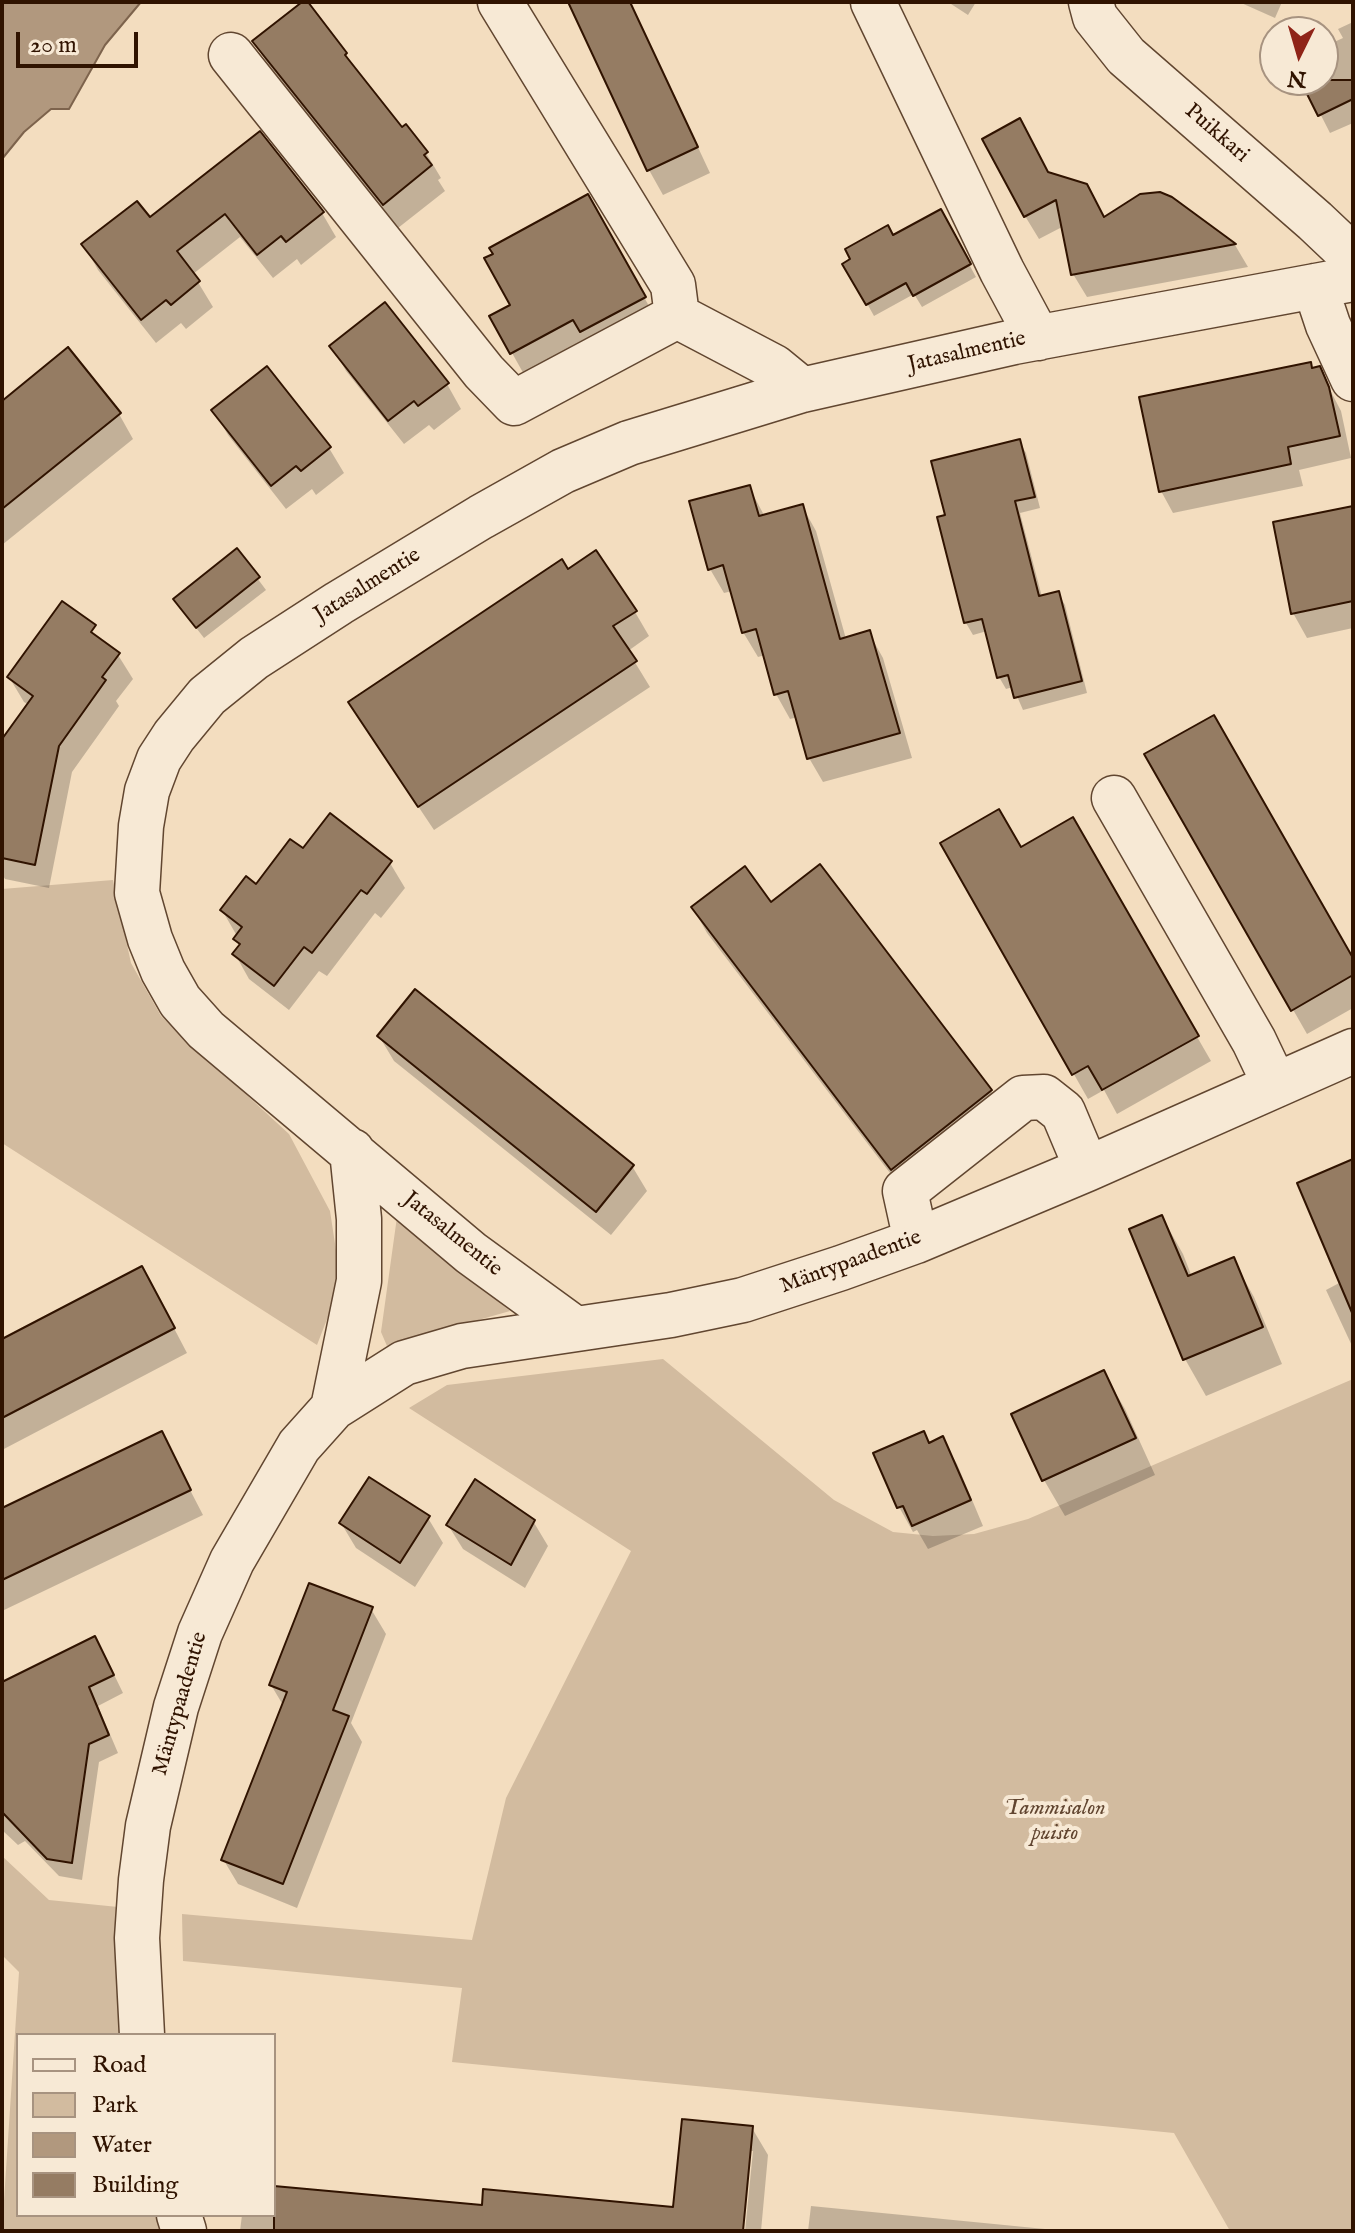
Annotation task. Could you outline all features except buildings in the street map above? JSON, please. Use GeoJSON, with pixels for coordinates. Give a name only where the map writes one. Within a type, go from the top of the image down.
{"type":"FeatureCollection","features":[{"type":"Feature","properties":{"kind":"street"},"geometry":{"type":"LineString","coordinates":[[500,2],[673,285],[677,316]]}},
{"type":"Feature","properties":{"kind":"street"},"geometry":{"type":"LineString","coordinates":[[873,2],[1002,271],[1038,338]]}},
{"type":"Feature","properties":{"kind":"street","name":"Puikkari"},"geometry":{"type":"LineString","coordinates":[[1091,2],[1095,17],[1126,56],[1353,257]]}},
{"type":"Feature","properties":{"kind":"street"},"geometry":{"type":"LineString","coordinates":[[231,55],[484,372],[514,403],[677,316]]}},
{"type":"Feature","properties":{"kind":"street"},"geometry":{"type":"LineString","coordinates":[[1334,283],[1328,325],[1353,379]]}},
{"type":"Feature","properties":{"kind":"street","name":"Jatasalmentie"},"geometry":{"type":"LineString","coordinates":[[574,1328],[471,1253],[206,1030],[180,1001],[150,939],[137,893],[141,826],[147,791],[159,759],[174,736],[207,696],[254,658],[481,517],[563,471],[629,443],[802,390],[1038,338],[1334,283]]}},
{"type":"Feature","properties":{"kind":"street"},"geometry":{"type":"LineString","coordinates":[[677,316],[774,367],[802,390]]}},
{"type":"Feature","properties":{"kind":"street"},"geometry":{"type":"LineString","coordinates":[[1114,798],[1254,1041],[1275,1085]]}},
{"type":"Feature","properties":{"kind":"street","name":"Mäntypaadentie"},"geometry":{"type":"LineString","coordinates":[[142,2033],[137,1938],[141,1880],[148,1826],[176,1707],[200,1633],[232,1561],[299,1446],[333,1408],[404,1363],[462,1346],[671,1315],[743,1300],[916,1241],[1353,1051]]}},
{"type":"Feature","properties":{"kind":"street"},"geometry":{"type":"LineString","coordinates":[[916,1241],[905,1191],[1023,1098],[1044,1097],[1063,1112],[1087,1169]]}},
{"type":"Feature","properties":{"kind":"street"},"geometry":{"type":"LineString","coordinates":[[333,1408],[359,1281],[359,1219],[352,1151]]}},
{"type":"Feature","properties":{"kind":"green space"},"geometry":{"type":"Polygon","coordinates":[[[113,880],[131,963],[161,1016],[289,1134],[330,1211],[341,1283],[317,1345],[2,1143],[2,889],[113,880]]]}},
{"type":"Feature","properties":{"kind":"green space"},"geometry":{"type":"Polygon","coordinates":[[[397,1217],[510,1311],[387,1346],[381,1332],[397,1217]]]}},
{"type":"Feature","properties":{"kind":"green space","name":"Tammisalon puisto"},"geometry":{"type":"Polygon","coordinates":[[[663,1359],[834,1500],[893,1532],[933,1536],[974,1534],[1028,1519],[1353,1379],[1353,2231],[1230,2231],[1174,2133],[452,2062],[462,1988],[183,1961],[182,1914],[472,1940],[506,1798],[631,1551],[409,1408],[447,1385],[663,1359]]]}},
{"type":"Feature","properties":{"kind":"green space"},"geometry":{"type":"Polygon","coordinates":[[[2,1856],[49,1900],[118,1907],[126,2033],[16,2033],[16,2217],[161,2217],[165,2231],[2,2231],[19,1972],[2,1955],[2,1856]]]}},
{"type":"Feature","properties":{"kind":"water"},"geometry":{"type":"Polygon","coordinates":[[[2,2],[141,2],[105,45],[69,109],[51,109],[24,132],[2,159],[2,2]]]}}]}
